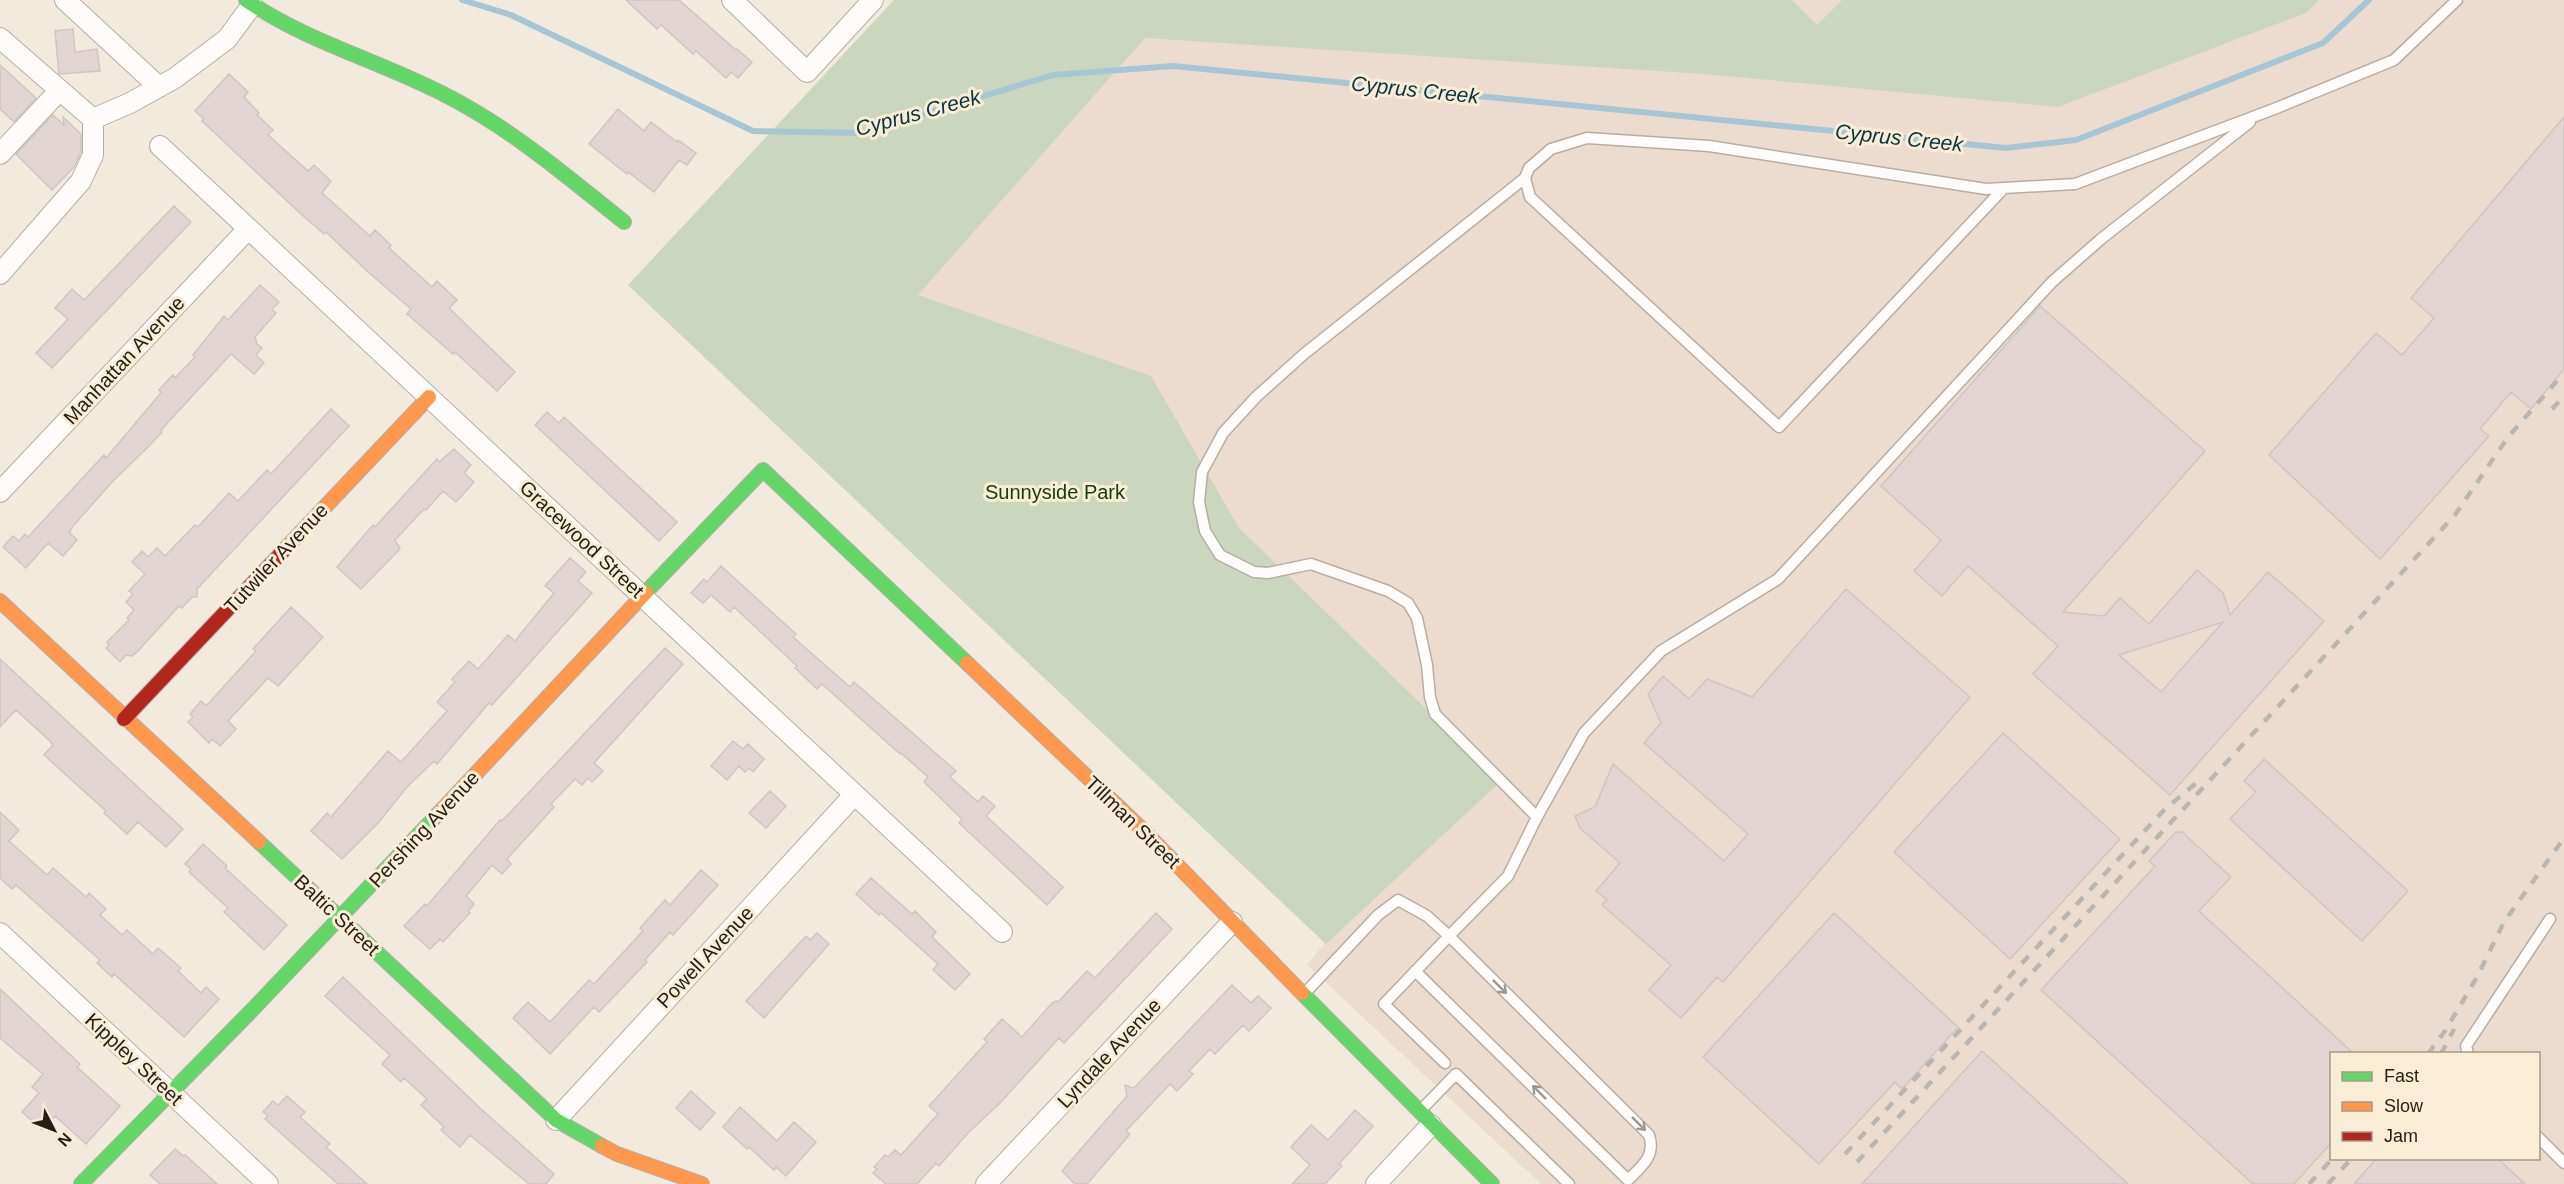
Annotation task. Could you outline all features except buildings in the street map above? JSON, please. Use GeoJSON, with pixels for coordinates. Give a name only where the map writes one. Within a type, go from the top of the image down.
{"type":"FeatureCollection","features":[{"type":"Feature","properties":{"kind":"street"},"geometry":{"type":"LineString","coordinates":[[65,0],[159,87]]}},
{"type":"Feature","properties":{"kind":"street"},"geometry":{"type":"LineString","coordinates":[[732,0],[807,72],[873,0]]}},
{"type":"Feature","properties":{"kind":"street"},"geometry":{"type":"LineString","coordinates":[[93,119],[175,78],[227,39],[249,2],[265,14],[295,29],[452,98],[538,153],[624,222]]}},
{"type":"Feature","properties":{"kind":"street"},"geometry":{"type":"LineString","coordinates":[[0,38],[93,119]]}},
{"type":"Feature","properties":{"kind":"street"},"geometry":{"type":"LineString","coordinates":[[0,154],[59,91]]}},
{"type":"Feature","properties":{"kind":"street"},"geometry":{"type":"LineString","coordinates":[[0,274],[81,181],[93,155],[93,119]]}},
{"type":"Feature","properties":{"kind":"street","name":"Gracewood Street"},"geometry":{"type":"LineString","coordinates":[[160,146],[1002,932]]}},
{"type":"Feature","properties":{"kind":"street","name":"Manhattan Avenue"},"geometry":{"type":"LineString","coordinates":[[0,492],[248,229]]}},
{"type":"Feature","properties":{"kind":"street","name":"Tutwiler Avenue"},"geometry":{"type":"LineString","coordinates":[[124,719],[429,397]]}},
{"type":"Feature","properties":{"kind":"street","name":"Pershing Avenue"},"geometry":{"type":"LineString","coordinates":[[81,1184],[171,1095],[342,918],[642,594],[763,470]]}},
{"type":"Feature","properties":{"kind":"street","name":"Tillman Street"},"geometry":{"type":"LineString","coordinates":[[763,470],[1144,831],[1424,1119],[1492,1184]]}},
{"type":"Feature","properties":{"kind":"street","name":"Baltic Street"},"geometry":{"type":"LineString","coordinates":[[0,601],[556,1120],[617,1154],[702,1184]]}},
{"type":"Feature","properties":{"kind":"street","name":"Powell Avenue"},"geometry":{"type":"LineString","coordinates":[[556,1120],[854,795]]}},
{"type":"Feature","properties":{"kind":"street","name":"Lyndale Avenue"},"geometry":{"type":"LineString","coordinates":[[986,1184],[1232,922]]}},
{"type":"Feature","properties":{"kind":"street","name":"Kippley Street"},"geometry":{"type":"LineString","coordinates":[[0,933],[268,1184]]}},
{"type":"Feature","properties":{"kind":"street"},"geometry":{"type":"LineString","coordinates":[[1376,1184],[1424,1119]]}},
{"type":"Feature","properties":{"kind":"lane"},"geometry":{"type":"LineString","coordinates":[[1537,817],[1435,714],[1417,618],[1408,603],[1388,591],[1311,564],[1269,573],[1254,572],[1220,555],[1205,531],[1198,502],[1202,472],[1223,433],[1256,396],[1304,354],[1525,178],[1529,168],[1551,149],[1587,138],[1709,146],[1986,189],[2075,184],[2261,114],[2394,60],[2457,0]]}},
{"type":"Feature","properties":{"kind":"lane"},"geometry":{"type":"LineString","coordinates":[[1445,1063],[1384,1004],[1508,876],[1537,817],[1584,733],[1660,651],[1779,579],[2052,282],[2101,238],[2261,114]]}},
{"type":"Feature","properties":{"kind":"lane"},"geometry":{"type":"LineString","coordinates":[[1525,178],[1530,197],[1779,427],[2004,188]]}},
{"type":"Feature","properties":{"kind":"lane"},"geometry":{"type":"LineString","coordinates":[[1303,995],[1378,915],[1398,900],[1427,916],[1449,936],[1649,1135],[1653,1146],[1649,1160],[1628,1180],[1415,971]]}},
{"type":"Feature","properties":{"kind":"lane"},"geometry":{"type":"LineString","coordinates":[[2468,1052],[2466,1046],[2550,919]]}},
{"type":"Feature","properties":{"kind":"lane"},"geometry":{"type":"LineString","coordinates":[[1424,1119],[1456,1074],[1569,1184]]}},
{"type":"Feature","properties":{"kind":"lane"},"geometry":{"type":"LineString","coordinates":[[2540,1139],[2564,1163]]}},
{"type":"Feature","properties":{"kind":"shaded area"},"geometry":{"type":"Polygon","coordinates":[[[905,0],[2564,0],[2564,1184],[1541,1184],[1307,965],[1325,943],[628,285],[757,160],[905,0]]]}},
{"type":"Feature","properties":{"kind":"green space","name":"Sunnyside Park"},"geometry":{"type":"Polygon","coordinates":[[[894,0],[1792,0],[1817,25],[1842,0],[2319,0],[2306,13],[2058,107],[1704,74],[1145,38],[918,295],[1151,376],[1239,528],[1501,781],[1326,944],[628,285],[894,0]]]}},
{"type":"Feature","properties":{"kind":"waterway","name":"Cyprus Creek"},"geometry":{"type":"LineString","coordinates":[[462,0],[511,15],[753,131],[861,133],[1053,75],[1173,66],[2006,148],[2076,140],[2323,43],[2369,0]]}},
{"type":"Feature","properties":{"kind":"railway"},"geometry":{"type":"LineString","coordinates":[[1857,1162],[2455,515],[2508,437],[2564,373]]}},
{"type":"Feature","properties":{"kind":"railway"},"geometry":{"type":"LineString","coordinates":[[2552,409],[2564,396]]}},
{"type":"Feature","properties":{"kind":"railway"},"geometry":{"type":"LineString","coordinates":[[1845,1154],[2165,809],[2200,780]]}},
{"type":"Feature","properties":{"kind":"railway"},"geometry":{"type":"LineString","coordinates":[[2429,1052],[2445,1031],[2477,977],[2504,922],[2564,838]]}},
{"type":"Feature","properties":{"kind":"railway"},"geometry":{"type":"LineString","coordinates":[[2442,1052],[2454,1029]]}},
{"type":"Feature","properties":{"kind":"railway"},"geometry":{"type":"LineString","coordinates":[[2309,1184],[2331,1160]]}},
{"type":"Feature","properties":{"kind":"railway"},"geometry":{"type":"LineString","coordinates":[[2328,1184],[2350,1160]]}},
{"type":"Feature","properties":{"kind":"traffic: fast"},"geometry":{"type":"LineString","coordinates":[[246,0],[296,29],[401,74],[476,112],[541,156],[624,222]]}},
{"type":"Feature","properties":{"kind":"traffic: fast"},"geometry":{"type":"LineString","coordinates":[[646,592],[763,470],[967,663]]}},
{"type":"Feature","properties":{"kind":"traffic: fast"},"geometry":{"type":"LineString","coordinates":[[81,1184],[254,1008],[439,813]]}},
{"type":"Feature","properties":{"kind":"traffic: fast"},"geometry":{"type":"LineString","coordinates":[[259,842],[556,1120],[602,1146]]}},
{"type":"Feature","properties":{"kind":"traffic: fast"},"geometry":{"type":"LineString","coordinates":[[1302,993],[1492,1184]]}},
{"type":"Feature","properties":{"kind":"traffic: slow"},"geometry":{"type":"LineString","coordinates":[[286,548],[429,397]]}},
{"type":"Feature","properties":{"kind":"traffic: slow"},"geometry":{"type":"LineString","coordinates":[[439,813],[646,592]]}},
{"type":"Feature","properties":{"kind":"traffic: slow"},"geometry":{"type":"LineString","coordinates":[[0,601],[259,842]]}},
{"type":"Feature","properties":{"kind":"traffic: slow"},"geometry":{"type":"LineString","coordinates":[[967,663],[1144,831],[1302,993]]}},
{"type":"Feature","properties":{"kind":"traffic: slow"},"geometry":{"type":"LineString","coordinates":[[602,1146],[617,1154],[702,1184]]}},
{"type":"Feature","properties":{"kind":"traffic: jam"},"geometry":{"type":"LineString","coordinates":[[124,719],[286,548]]}}]}
